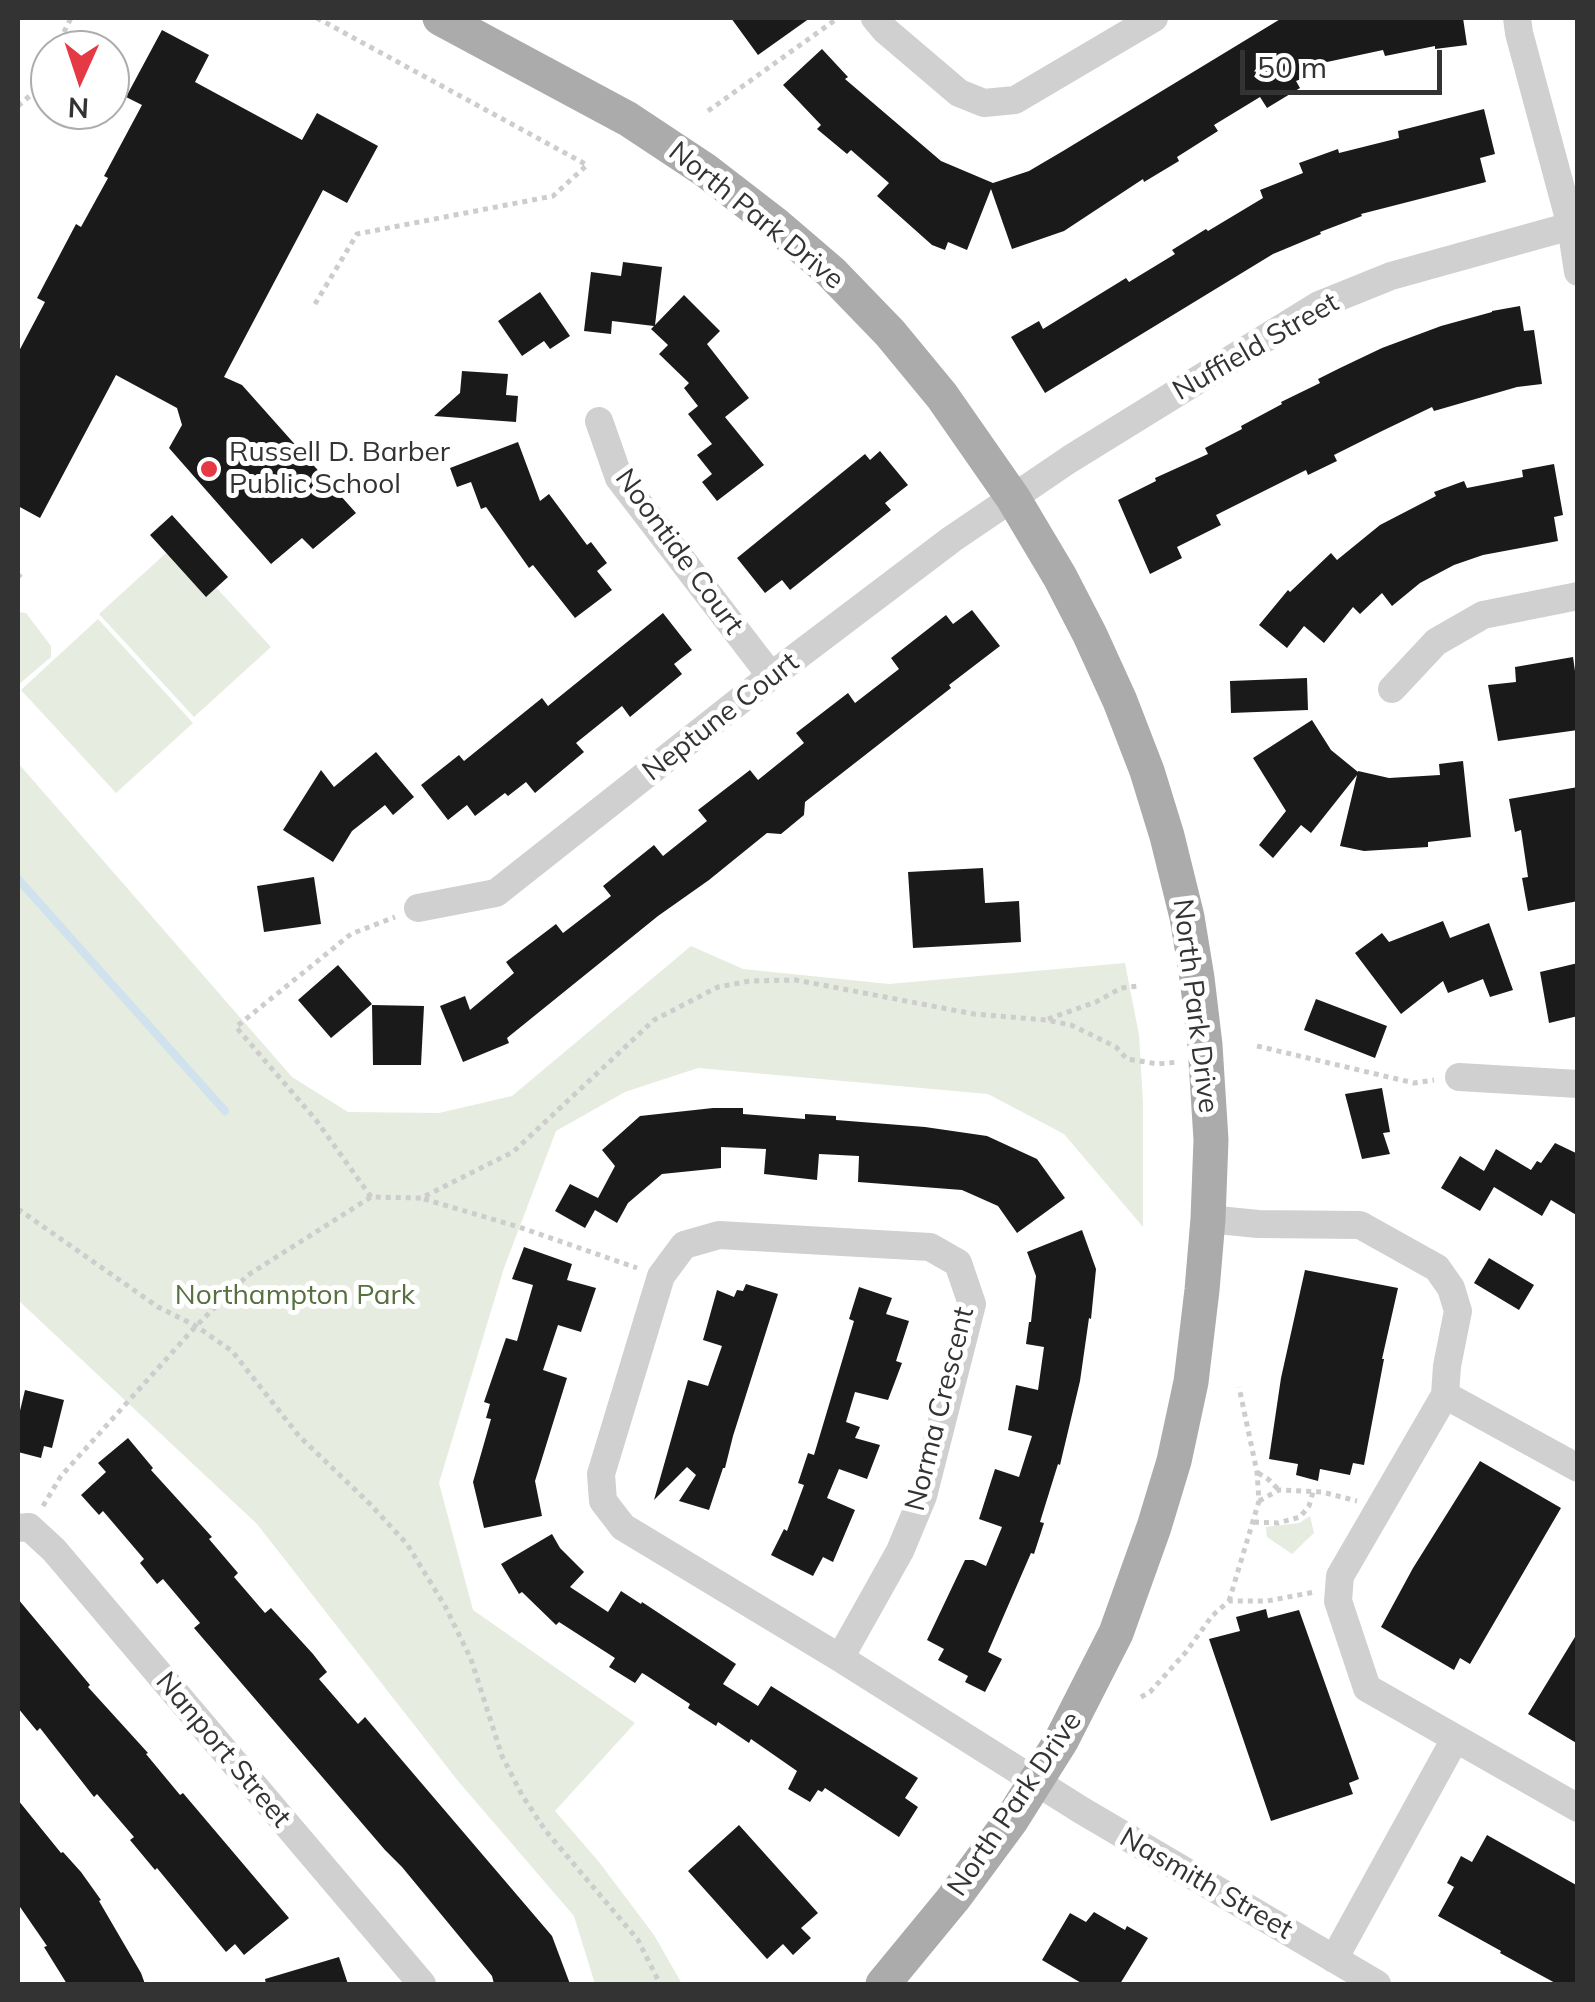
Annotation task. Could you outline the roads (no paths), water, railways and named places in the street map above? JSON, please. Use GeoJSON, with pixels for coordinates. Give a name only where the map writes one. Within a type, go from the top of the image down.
{"type":"FeatureCollection","features":[{"type":"Feature","properties":{"kind":"main road","name":"North Park Drive"},"geometry":{"type":"LineString","coordinates":[[440,18],[628,118],[706,170],[831,272],[890,333],[942,396],[1013,498],[1090,634],[1147,771],[1186,917],[1197,978],[1211,1140],[1208,1219],[1191,1382],[1174,1461],[1110,1647],[1062,1741],[953,1899],[882,1984]]}},
{"type":"Feature","properties":{"kind":"street"},"geometry":{"type":"LineString","coordinates":[[875,18],[959,93],[984,103],[1015,100],[1154,18]]}},
{"type":"Feature","properties":{"kind":"street"},"geometry":{"type":"LineString","coordinates":[[1517,18],[1574,225],[1578,272]]}},
{"type":"Feature","properties":{"kind":"street","name":"Nuffield Street"},"geometry":{"type":"LineString","coordinates":[[1013,498],[1318,305],[1391,276],[1574,225]]}},
{"type":"Feature","properties":{"kind":"street","name":"Noontide Court"},"geometry":{"type":"LineString","coordinates":[[599,420],[619,478],[771,676]]}},
{"type":"Feature","properties":{"kind":"street","name":"Neptune Court"},"geometry":{"type":"LineString","coordinates":[[418,908],[496,894],[771,676],[1013,498]]}},
{"type":"Feature","properties":{"kind":"street"},"geometry":{"type":"LineString","coordinates":[[1392,689],[1436,642],[1483,615],[1578,596]]}},
{"type":"Feature","properties":{"kind":"street"},"geometry":{"type":"LineString","coordinates":[[1459,1077],[1578,1084]]}},
{"type":"Feature","properties":{"kind":"street"},"geometry":{"type":"LineString","coordinates":[[1208,1219],[1258,1224],[1360,1225],[1437,1268],[1451,1288],[1458,1311],[1445,1395],[1340,1576],[1338,1601],[1367,1688],[1578,1808]]}},
{"type":"Feature","properties":{"kind":"street","name":"Norma Crescent"},"geometry":{"type":"LineString","coordinates":[[840,1658],[900,1551],[923,1496],[972,1304],[958,1264],[930,1247],[719,1235],[684,1245],[661,1276],[601,1474],[603,1501],[623,1526],[1036,1782]]}},
{"type":"Feature","properties":{"kind":"street"},"geometry":{"type":"LineString","coordinates":[[1445,1395],[1578,1468]]}},
{"type":"Feature","properties":{"kind":"street","name":"Nanport Street"},"geometry":{"type":"LineString","coordinates":[[24,1528],[54,1550],[422,1984]]}},
{"type":"Feature","properties":{"kind":"street"},"geometry":{"type":"LineString","coordinates":[[1334,1959],[1455,1738]]}},
{"type":"Feature","properties":{"kind":"street","name":"Nasmith Street"},"geometry":{"type":"LineString","coordinates":[[1036,1782],[1376,1984]]}},
{"type":"Feature","properties":{"kind":"waterway"},"geometry":{"type":"LineString","coordinates":[[18,879],[225,1111]]}},
{"type":"Feature","properties":{"kind":"place","name":"Russell D. Barber Public School"},"geometry":{"type":"Point","coordinates":[209,469]}},
{"type":"Feature","properties":{"kind":"park label","name":"Northampton Park"},"geometry":{"type":"Point","coordinates":[295,1296]}}]}
